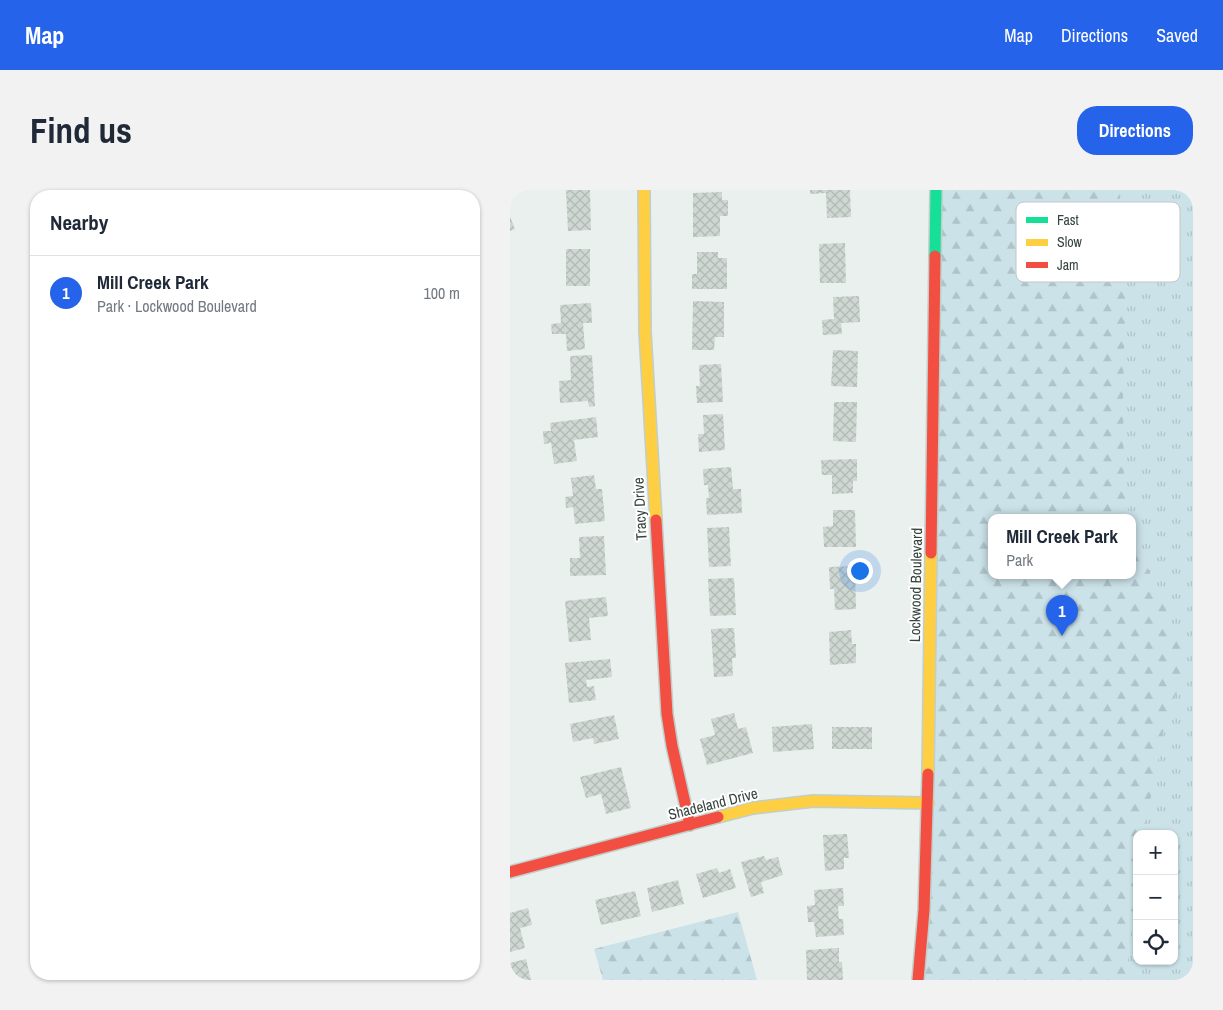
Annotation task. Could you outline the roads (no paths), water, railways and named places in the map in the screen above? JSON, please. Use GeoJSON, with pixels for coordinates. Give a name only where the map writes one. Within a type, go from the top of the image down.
{"type":"FeatureCollection","features":[{"type":"Feature","properties":{"kind":"street","name":"Tracy Drive"},"geometry":{"type":"LineString","coordinates":[[644,190],[645,332],[667,714],[672,746],[690,825]]}},
{"type":"Feature","properties":{"kind":"street","name":"Lockwood Boulevard"},"geometry":{"type":"LineString","coordinates":[[918,980],[924,910],[928,803],[936,190]]}},
{"type":"Feature","properties":{"kind":"street","name":"Shadeland Drive"},"geometry":{"type":"LineString","coordinates":[[510,872],[753,808],[790,803],[928,803]]}},
{"type":"Feature","properties":{"kind":"place","name":"Mill Creek Park"},"geometry":{"type":"Point","coordinates":[1062,636]}}]}
